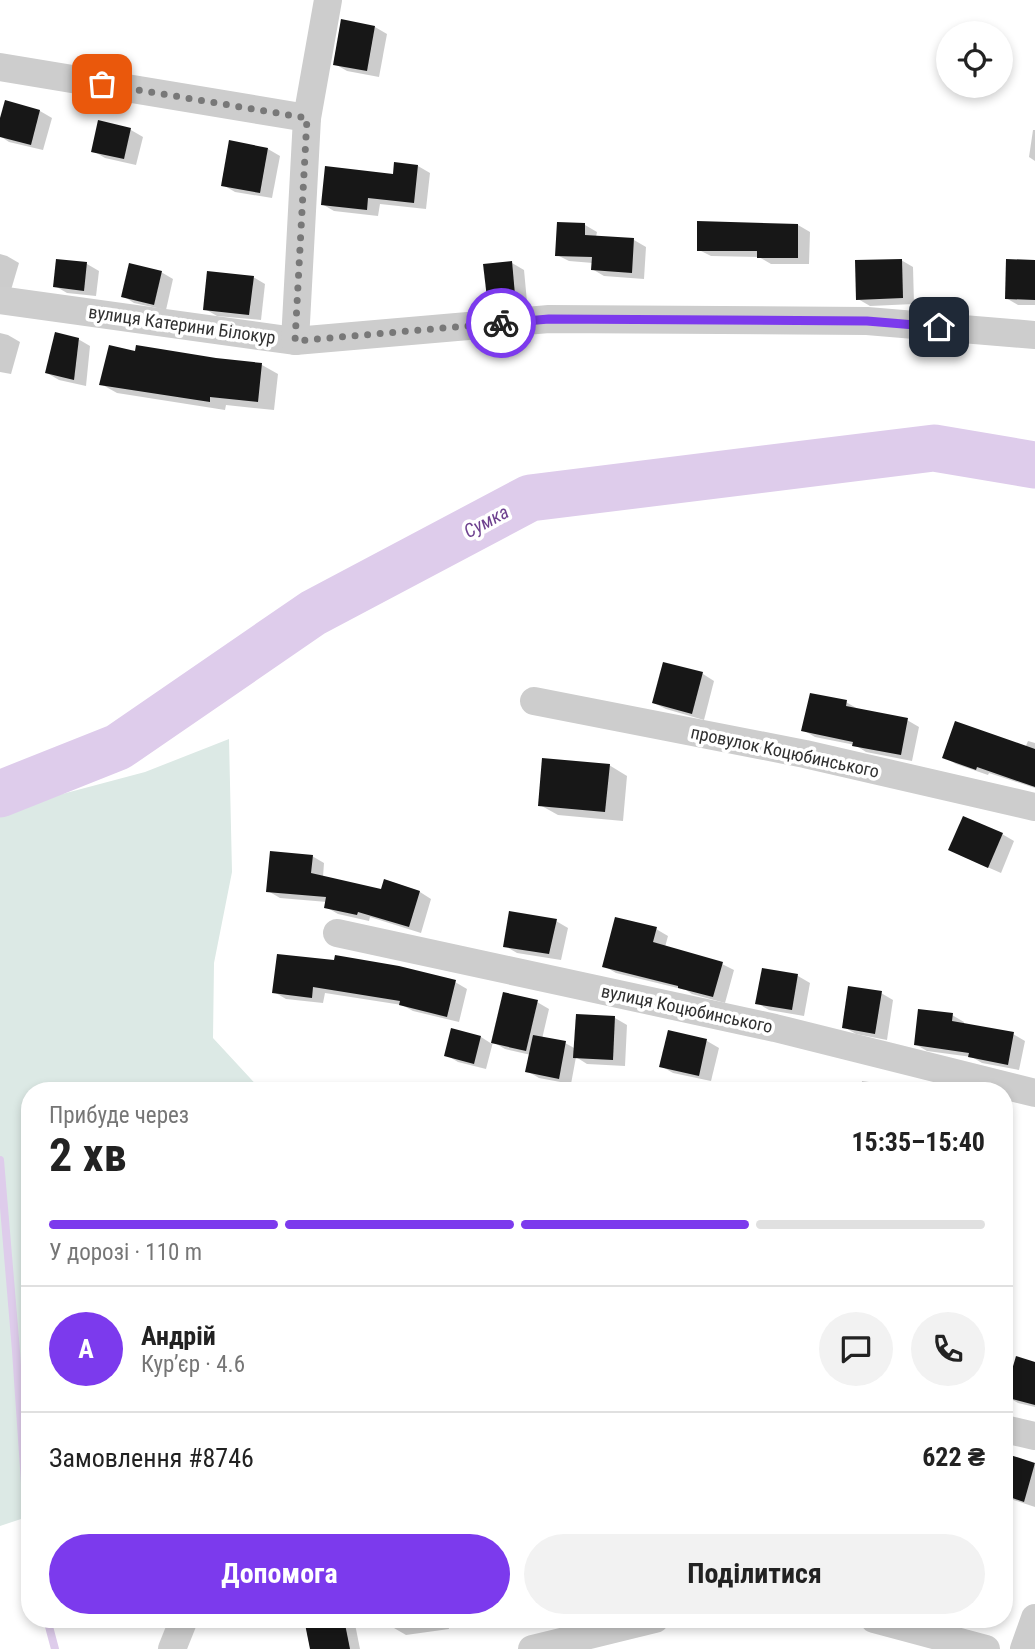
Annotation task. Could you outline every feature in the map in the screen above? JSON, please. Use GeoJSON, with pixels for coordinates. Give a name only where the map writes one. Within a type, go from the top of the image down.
{"type":"FeatureCollection","features":[{"type":"Feature","properties":{"kind":"street"},"geometry":{"type":"LineString","coordinates":[[295,341],[307,118],[328,0]]}},
{"type":"Feature","properties":{"kind":"street"},"geometry":{"type":"LineString","coordinates":[[0,67],[307,118]]}},
{"type":"Feature","properties":{"kind":"street","name":"вулиця Катерини Білокур"},"geometry":{"type":"LineString","coordinates":[[0,300],[295,341],[549,319],[867,321],[1035,335]]}},
{"type":"Feature","properties":{"kind":"street","name":"провулок Коцюбинського"},"geometry":{"type":"LineString","coordinates":[[534,701],[805,754],[1035,807]]}},
{"type":"Feature","properties":{"kind":"street","name":"вулиця Коцюбинського"},"geometry":{"type":"LineString","coordinates":[[337,933],[775,1028],[991,1082]]}},
{"type":"Feature","properties":{"kind":"street","name":"вулиця Коцюбинського"},"geometry":{"type":"LineString","coordinates":[[1013,1088],[1035,1093]]}},
{"type":"Feature","properties":{"kind":"street"},"geometry":{"type":"LineString","coordinates":[[1013,1431],[1035,1436]]}},
{"type":"Feature","properties":{"kind":"street"},"geometry":{"type":"LineString","coordinates":[[1024,1649],[1035,1618]]}},
{"type":"Feature","properties":{"kind":"street"},"geometry":{"type":"LineString","coordinates":[[172,1649],[180,1628]]}},
{"type":"Feature","properties":{"kind":"street"},"geometry":{"type":"LineString","coordinates":[[532,1649],[618,1628]]}},
{"type":"Feature","properties":{"kind":"street"},"geometry":{"type":"LineString","coordinates":[[908,1628],[986,1649]]}},
{"type":"Feature","properties":{"kind":"shaded area"},"geometry":{"type":"Polygon","coordinates":[[[229,739],[232,872],[214,963],[213,1038],[254,1082],[21,1082],[21,1519],[0,1526],[0,817],[36,801],[145,772],[229,739]]]}},
{"type":"Feature","properties":{"kind":"building"},"geometry":{"type":"Polygon","coordinates":[[[341,19],[375,26],[367,71],[333,65],[341,19]]]}},
{"type":"Feature","properties":{"kind":"building"},"geometry":{"type":"Polygon","coordinates":[[[5,100],[40,110],[31,145],[0,137],[0,118],[5,100]]]}},
{"type":"Feature","properties":{"kind":"building"},"geometry":{"type":"Polygon","coordinates":[[[98,120],[131,128],[124,159],[91,152],[98,120]]]}},
{"type":"Feature","properties":{"kind":"building"},"geometry":{"type":"Polygon","coordinates":[[[229,140],[268,148],[260,193],[221,186],[229,140]]]}},
{"type":"Feature","properties":{"kind":"building"},"geometry":{"type":"Polygon","coordinates":[[[394,162],[418,165],[414,203],[368,198],[367,210],[321,205],[325,166],[393,174],[394,162]]]}},
{"type":"Feature","properties":{"kind":"building"},"geometry":{"type":"Polygon","coordinates":[[[697,221],[798,224],[798,258],[757,258],[757,251],[697,251],[697,221]]]}},
{"type":"Feature","properties":{"kind":"building"},"geometry":{"type":"Polygon","coordinates":[[[557,222],[585,223],[585,235],[634,238],[632,273],[591,270],[592,257],[555,256],[557,222]]]}},
{"type":"Feature","properties":{"kind":"building"},"geometry":{"type":"Polygon","coordinates":[[[56,259],[87,262],[84,291],[53,287],[56,259]]]}},
{"type":"Feature","properties":{"kind":"building"},"geometry":{"type":"Polygon","coordinates":[[[902,259],[903,298],[856,300],[855,260],[902,259]]]}},
{"type":"Feature","properties":{"kind":"building"},"geometry":{"type":"Polygon","coordinates":[[[1006,259],[1035,260],[1035,300],[1005,299],[1006,259]]]}},
{"type":"Feature","properties":{"kind":"building"},"geometry":{"type":"Polygon","coordinates":[[[512,261],[515,295],[487,298],[483,264],[512,261]]]}},
{"type":"Feature","properties":{"kind":"building"},"geometry":{"type":"Polygon","coordinates":[[[129,263],[162,271],[154,305],[121,297],[129,263]]]}},
{"type":"Feature","properties":{"kind":"building"},"geometry":{"type":"Polygon","coordinates":[[[207,271],[254,276],[249,315],[203,310],[207,271]]]}},
{"type":"Feature","properties":{"kind":"building"},"geometry":{"type":"Polygon","coordinates":[[[55,332],[79,338],[74,380],[45,373],[55,332]]]}},
{"type":"Feature","properties":{"kind":"building"},"geometry":{"type":"Polygon","coordinates":[[[109,345],[135,351],[136,345],[262,363],[258,402],[210,397],[210,402],[99,385],[109,345]]]}},
{"type":"Feature","properties":{"kind":"building"},"geometry":{"type":"Polygon","coordinates":[[[663,662],[703,672],[692,714],[652,703],[663,662]]]}},
{"type":"Feature","properties":{"kind":"building"},"geometry":{"type":"Polygon","coordinates":[[[810,693],[847,700],[846,706],[908,718],[901,755],[852,746],[853,742],[801,731],[810,693]]]}},
{"type":"Feature","properties":{"kind":"building"},"geometry":{"type":"Polygon","coordinates":[[[955,721],[1035,749],[1035,787],[942,758],[955,721]]]}},
{"type":"Feature","properties":{"kind":"building"},"geometry":{"type":"Polygon","coordinates":[[[542,758],[610,764],[605,812],[538,806],[542,758]]]}},
{"type":"Feature","properties":{"kind":"building"},"geometry":{"type":"Polygon","coordinates":[[[963,816],[1003,833],[988,868],[948,850],[963,816]]]}},
{"type":"Feature","properties":{"kind":"building"},"geometry":{"type":"Polygon","coordinates":[[[270,851],[313,855],[311,873],[381,889],[384,879],[420,891],[409,927],[358,912],[357,915],[324,908],[326,897],[266,892],[270,851]]]}},
{"type":"Feature","properties":{"kind":"building"},"geometry":{"type":"Polygon","coordinates":[[[509,911],[557,919],[549,954],[503,947],[509,911]]]}},
{"type":"Feature","properties":{"kind":"building"},"geometry":{"type":"Polygon","coordinates":[[[615,917],[657,927],[653,942],[723,962],[713,997],[602,967],[615,917]]]}},
{"type":"Feature","properties":{"kind":"building"},"geometry":{"type":"Polygon","coordinates":[[[277,954],[334,960],[335,955],[399,966],[456,980],[447,1017],[399,1005],[400,1001],[313,987],[312,998],[272,993],[277,954]]]}},
{"type":"Feature","properties":{"kind":"building"},"geometry":{"type":"Polygon","coordinates":[[[762,968],[798,974],[792,1010],[755,1004],[762,968]]]}},
{"type":"Feature","properties":{"kind":"building"},"geometry":{"type":"Polygon","coordinates":[[[848,986],[882,991],[875,1034],[842,1028],[848,986]]]}},
{"type":"Feature","properties":{"kind":"building"},"geometry":{"type":"Polygon","coordinates":[[[503,992],[538,1000],[526,1051],[491,1043],[503,992]]]}},
{"type":"Feature","properties":{"kind":"building"},"geometry":{"type":"Polygon","coordinates":[[[918,1009],[953,1013],[952,1021],[1014,1032],[1008,1065],[968,1057],[969,1053],[914,1045],[918,1009]]]}},
{"type":"Feature","properties":{"kind":"building"},"geometry":{"type":"Polygon","coordinates":[[[576,1014],[615,1016],[613,1060],[573,1058],[576,1014]]]}},
{"type":"Feature","properties":{"kind":"building"},"geometry":{"type":"Polygon","coordinates":[[[451,1028],[481,1036],[474,1064],[444,1056],[451,1028]]]}},
{"type":"Feature","properties":{"kind":"building"},"geometry":{"type":"Polygon","coordinates":[[[668,1030],[707,1039],[699,1076],[659,1067],[668,1030]]]}},
{"type":"Feature","properties":{"kind":"building"},"geometry":{"type":"Polygon","coordinates":[[[533,1035],[566,1041],[559,1079],[525,1072],[533,1035]]]}},
{"type":"Feature","properties":{"kind":"building"},"geometry":{"type":"Polygon","coordinates":[[[1016,1356],[1035,1362],[1035,1405],[1013,1399],[1013,1366],[1016,1356]]]}},
{"type":"Feature","properties":{"kind":"building"},"geometry":{"type":"Polygon","coordinates":[[[1013,1456],[1035,1463],[1024,1502],[1013,1498],[1013,1456]]]}},
{"type":"Feature","properties":{"kind":"building"},"geometry":{"type":"Polygon","coordinates":[[[306,1628],[346,1628],[350,1649],[310,1649],[306,1628]]]}},
{"type":"Feature","properties":{"kind":"waterway","name":"Сумка"},"geometry":{"type":"LineString","coordinates":[[0,794],[118,747],[313,613],[530,498],[934,448],[1035,465]]}},
{"type":"Feature","properties":{"kind":"waterway"},"geometry":{"type":"LineString","coordinates":[[0,1160],[21,1424]]}},
{"type":"Feature","properties":{"kind":"waterway"},"geometry":{"type":"LineString","coordinates":[[49,1628],[55,1649]]}},
{"type":"Feature","properties":{"kind":"way so far"},"geometry":{"type":"LineString","coordinates":[[102,84],[307,118],[295,341],[501,323]]}},
{"type":"Feature","properties":{"kind":"route"},"geometry":{"type":"LineString","coordinates":[[501,323],[549,319],[867,321],[939,327]]}}]}
